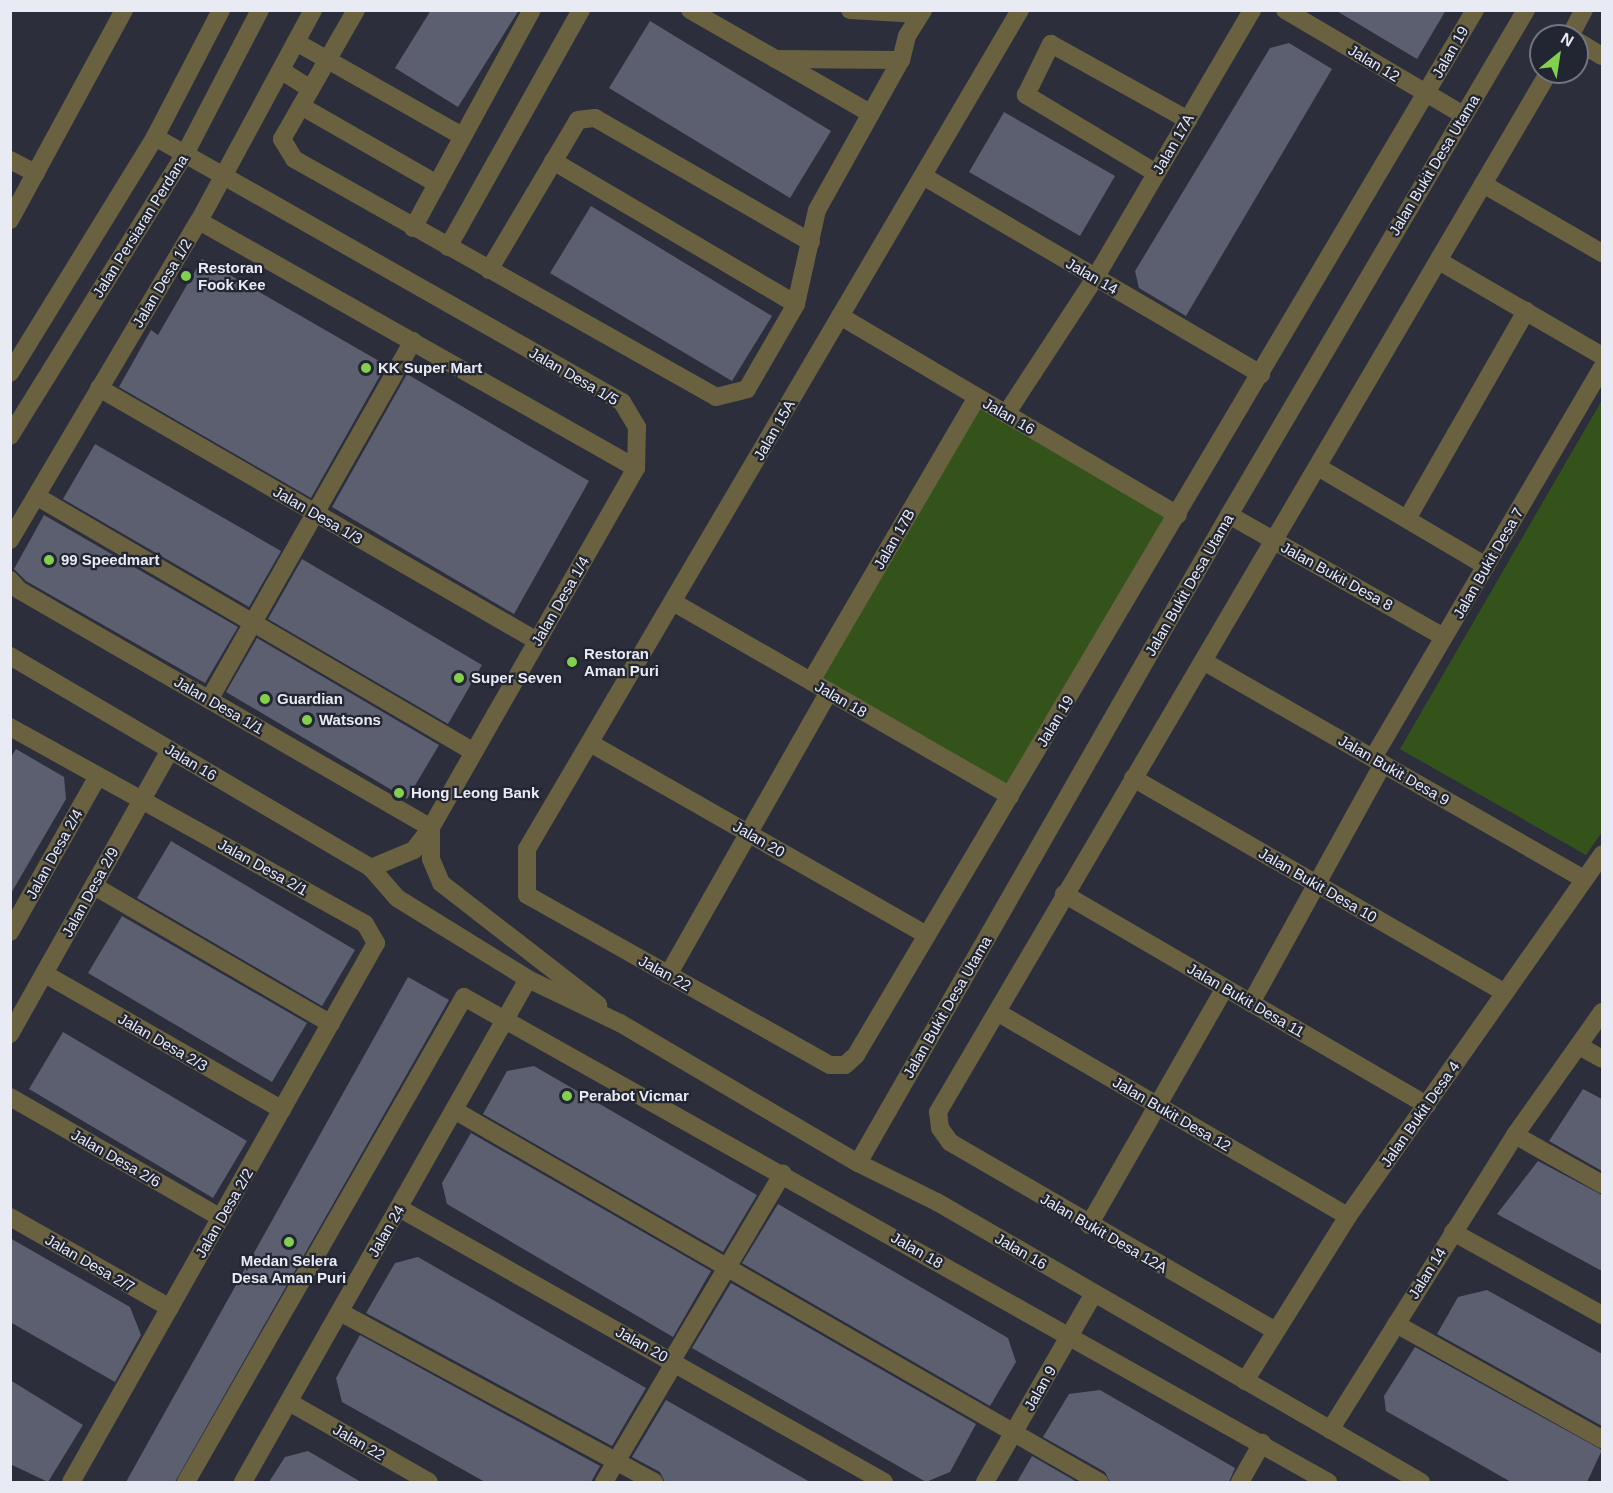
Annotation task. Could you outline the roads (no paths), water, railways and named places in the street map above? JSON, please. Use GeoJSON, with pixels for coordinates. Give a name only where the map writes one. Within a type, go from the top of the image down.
{"type":"FeatureCollection","features":[{"type":"Feature","properties":{"kind":"street"},"geometry":{"type":"LineString","coordinates":[[10,220],[124,10]]}},
{"type":"Feature","properties":{"kind":"street"},"geometry":{"type":"LineString","coordinates":[[10,373],[155,137],[221,10]]}},
{"type":"Feature","properties":{"kind":"street","name":"Jalan Persiaran Perdana"},"geometry":{"type":"LineString","coordinates":[[10,436],[185,154],[260,10]]}},
{"type":"Feature","properties":{"kind":"street","name":"Jalan Desa 1/2"},"geometry":{"type":"LineString","coordinates":[[99,388],[224,177],[313,10]]}},
{"type":"Feature","properties":{"kind":"street"},"geometry":{"type":"LineString","coordinates":[[356,10],[282,139],[294,159],[716,397],[747,389],[796,304],[817,210],[901,60],[921,12],[850,10]]}},
{"type":"Feature","properties":{"kind":"street"},"geometry":{"type":"LineString","coordinates":[[413,228],[532,10]]}},
{"type":"Feature","properties":{"kind":"street"},"geometry":{"type":"LineString","coordinates":[[448,247],[581,10]]}},
{"type":"Feature","properties":{"kind":"street"},"geometry":{"type":"LineString","coordinates":[[690,10],[870,114]]}},
{"type":"Feature","properties":{"kind":"street","name":"Jalan 15A"},"geometry":{"type":"LineString","coordinates":[[527,849],[1020,10]]}},
{"type":"Feature","properties":{"kind":"street","name":"Jalan 17A"},"geometry":{"type":"LineString","coordinates":[[1006,414],[1095,278],[1252,10]]}},
{"type":"Feature","properties":{"kind":"street","name":"Jalan 12"},"geometry":{"type":"LineString","coordinates":[[1285,10],[1463,116]]}},
{"type":"Feature","properties":{"kind":"street","name":"Jalan 19"},"geometry":{"type":"LineString","coordinates":[[845,1065],[856,1055],[1178,515],[1475,10]]}},
{"type":"Feature","properties":{"kind":"street","name":"Jalan Bukit Desa Utama"},"geometry":{"type":"LineString","coordinates":[[858,1163],[1229,515],[1526,10]]}},
{"type":"Feature","properties":{"kind":"street"},"geometry":{"type":"LineString","coordinates":[[1576,24],[1584,10]]}},
{"type":"Feature","properties":{"kind":"street"},"geometry":{"type":"LineString","coordinates":[[296,42],[462,136]]}},
{"type":"Feature","properties":{"kind":"street"},"geometry":{"type":"LineString","coordinates":[[1156,173],[1026,95],[1051,44],[1188,120]]}},
{"type":"Feature","properties":{"kind":"street"},"geometry":{"type":"LineString","coordinates":[[1589,48],[1602,56]]}},
{"type":"Feature","properties":{"kind":"street"},"geometry":{"type":"LineString","coordinates":[[774,59],[901,60]]}},
{"type":"Feature","properties":{"kind":"street"},"geometry":{"type":"LineString","coordinates":[[282,71],[311,89]]}},
{"type":"Feature","properties":{"kind":"street"},"geometry":{"type":"LineString","coordinates":[[997,1012],[1064,894],[1275,541],[1542,84]]}},
{"type":"Feature","properties":{"kind":"street"},"geometry":{"type":"LineString","coordinates":[[301,106],[437,184]]}},
{"type":"Feature","properties":{"kind":"street"},"geometry":{"type":"LineString","coordinates":[[489,270],[578,120],[595,118],[811,242]]}},
{"type":"Feature","properties":{"kind":"street","name":"Jalan Desa 1/5"},"geometry":{"type":"LineString","coordinates":[[155,137],[622,402],[637,427],[636,468]]}},
{"type":"Feature","properties":{"kind":"street"},"geometry":{"type":"LineString","coordinates":[[10,160],[36,173]]}},
{"type":"Feature","properties":{"kind":"street"},"geometry":{"type":"LineString","coordinates":[[554,161],[796,304]]}},
{"type":"Feature","properties":{"kind":"street","name":"Jalan 14"},"geometry":{"type":"LineString","coordinates":[[923,176],[1261,374]]}},
{"type":"Feature","properties":{"kind":"street"},"geometry":{"type":"LineString","coordinates":[[1483,184],[1602,252]]}},
{"type":"Feature","properties":{"kind":"street"},"geometry":{"type":"LineString","coordinates":[[199,221],[636,468]]}},
{"type":"Feature","properties":{"kind":"street"},"geometry":{"type":"LineString","coordinates":[[1439,261],[1602,356]]}},
{"type":"Feature","properties":{"kind":"street"},"geometry":{"type":"LineString","coordinates":[[1407,519],[1526,311]]}},
{"type":"Feature","properties":{"kind":"street","name":"Jalan 16"},"geometry":{"type":"LineString","coordinates":[[840,316],[1178,515]]}},
{"type":"Feature","properties":{"kind":"street"},"geometry":{"type":"LineString","coordinates":[[209,700],[413,341]]}},
{"type":"Feature","properties":{"kind":"street","name":"Jalan Bukit Desa 7"},"geometry":{"type":"LineString","coordinates":[[1251,1003],[1317,884],[1378,761],[1444,637],[1602,368]]}},
{"type":"Feature","properties":{"kind":"street"},"geometry":{"type":"LineString","coordinates":[[10,540],[99,388]]}},
{"type":"Feature","properties":{"kind":"street","name":"Jalan Desa 1/3"},"geometry":{"type":"LineString","coordinates":[[99,388],[537,641]]}},
{"type":"Feature","properties":{"kind":"street","name":"Jalan 17B"},"geometry":{"type":"LineString","coordinates":[[811,681],[977,397]]}},
{"type":"Feature","properties":{"kind":"street"},"geometry":{"type":"LineString","coordinates":[[1318,467],[1486,566]]}},
{"type":"Feature","properties":{"kind":"street","name":"Jalan Desa 1/4"},"geometry":{"type":"LineString","coordinates":[[430,828],[636,468]]}},
{"type":"Feature","properties":{"kind":"street"},"geometry":{"type":"LineString","coordinates":[[36,496],[252,625],[474,752]]}},
{"type":"Feature","properties":{"kind":"street","name":"Jalan Bukit Desa 8"},"geometry":{"type":"LineString","coordinates":[[1229,515],[1444,637]]}},
{"type":"Feature","properties":{"kind":"street","name":"Jalan Desa 1/1"},"geometry":{"type":"LineString","coordinates":[[10,580],[19,590],[430,828]]}},
{"type":"Feature","properties":{"kind":"street","name":"Jalan 18"},"geometry":{"type":"LineString","coordinates":[[673,602],[1010,796]]}},
{"type":"Feature","properties":{"kind":"street","name":"Jalan 16"},"geometry":{"type":"LineString","coordinates":[[10,656],[371,868],[397,898],[528,979],[620,1023],[858,1163],[937,1202],[1421,1482]]}},
{"type":"Feature","properties":{"kind":"street","name":"Jalan Bukit Desa 9"},"geometry":{"type":"LineString","coordinates":[[1203,661],[1584,879]]}},
{"type":"Feature","properties":{"kind":"street"},"geometry":{"type":"LineString","coordinates":[[668,975],[829,692]]}},
{"type":"Feature","properties":{"kind":"street"},"geometry":{"type":"LineString","coordinates":[[13,736],[98,776],[142,800]]}},
{"type":"Feature","properties":{"kind":"street","name":"Jalan 20"},"geometry":{"type":"LineString","coordinates":[[590,743],[927,935]]}},
{"type":"Feature","properties":{"kind":"street","name":"Jalan Desa 2/9"},"geometry":{"type":"LineString","coordinates":[[10,1034],[170,750]]}},
{"type":"Feature","properties":{"kind":"street","name":"Jalan Desa 2/4"},"geometry":{"type":"LineString","coordinates":[[10,932],[98,776]]}},
{"type":"Feature","properties":{"kind":"street","name":"Jalan Bukit Desa 10"},"geometry":{"type":"LineString","coordinates":[[1133,778],[1504,992]]}},
{"type":"Feature","properties":{"kind":"street","name":"Jalan Desa 2/1"},"geometry":{"type":"LineString","coordinates":[[142,800],[365,924],[376,943]]}},
{"type":"Feature","properties":{"kind":"street"},"geometry":{"type":"LineString","coordinates":[[371,868],[414,850],[430,828]]}},
{"type":"Feature","properties":{"kind":"street","name":"Jalan 16"},"geometry":{"type":"LineString","coordinates":[[430,828],[431,859],[441,883],[459,901],[532,950],[620,1023]]}},
{"type":"Feature","properties":{"kind":"street","name":"Jalan 22"},"geometry":{"type":"LineString","coordinates":[[527,849],[527,895],[830,1065],[845,1065]]}},
{"type":"Feature","properties":{"kind":"street","name":"Jalan Bukit Desa 4"},"geometry":{"type":"LineString","coordinates":[[1245,1380],[1274,1330],[1348,1216],[1602,854]]}},
{"type":"Feature","properties":{"kind":"street"},"geometry":{"type":"LineString","coordinates":[[94,886],[331,1024]]}},
{"type":"Feature","properties":{"kind":"street","name":"Jalan Bukit Desa 11"},"geometry":{"type":"LineString","coordinates":[[1064,894],[1427,1105]]}},
{"type":"Feature","properties":{"kind":"street","name":"Jalan Desa 2/2"},"geometry":{"type":"LineString","coordinates":[[71,1482],[376,943]]}},
{"type":"Feature","properties":{"kind":"street","name":"Jalan Desa 2/3"},"geometry":{"type":"LineString","coordinates":[[45,974],[282,1110]]}},
{"type":"Feature","properties":{"kind":"street","name":"Jalan 24"},"geometry":{"type":"LineString","coordinates":[[243,1482],[528,979]]}},
{"type":"Feature","properties":{"kind":"street"},"geometry":{"type":"LineString","coordinates":[[1089,1225],[1155,1105],[1226,988]]}},
{"type":"Feature","properties":{"kind":"street","name":"Jalan 18"},"geometry":{"type":"LineString","coordinates":[[186,1482],[464,997],[783,1173],[1328,1482]]}},
{"type":"Feature","properties":{"kind":"street","name":"Jalan Bukit Desa 12"},"geometry":{"type":"LineString","coordinates":[[997,1012],[1348,1216]]}},
{"type":"Feature","properties":{"kind":"street","name":"Jalan Bukit Desa 12A"},"geometry":{"type":"LineString","coordinates":[[997,1012],[938,1112],[940,1128],[950,1142],[1089,1225],[1274,1330]]}},
{"type":"Feature","properties":{"kind":"street"},"geometry":{"type":"LineString","coordinates":[[1453,1232],[1515,1135],[1602,1012]]}},
{"type":"Feature","properties":{"kind":"street"},"geometry":{"type":"LineString","coordinates":[[1579,1046],[1602,1059]]}},
{"type":"Feature","properties":{"kind":"street","name":"Jalan Desa 2/6"},"geometry":{"type":"LineString","coordinates":[[10,1097],[221,1218]]}},
{"type":"Feature","properties":{"kind":"street"},"geometry":{"type":"LineString","coordinates":[[454,1110],[1099,1482]]}},
{"type":"Feature","properties":{"kind":"street"},"geometry":{"type":"LineString","coordinates":[[1515,1135],[1602,1184]]}},
{"type":"Feature","properties":{"kind":"street"},"geometry":{"type":"LineString","coordinates":[[604,1482],[783,1173]]}},
{"type":"Feature","properties":{"kind":"street","name":"Jalan 20"},"geometry":{"type":"LineString","coordinates":[[399,1208],[884,1482]]}},
{"type":"Feature","properties":{"kind":"street","name":"Jalan Desa 2/7"},"geometry":{"type":"LineString","coordinates":[[10,1217],[170,1308]]}},
{"type":"Feature","properties":{"kind":"street","name":"Jalan 14"},"geometry":{"type":"LineString","coordinates":[[1330,1430],[1453,1232],[1602,1315]]}},
{"type":"Feature","properties":{"kind":"street","name":"Jalan 9"},"geometry":{"type":"LineString","coordinates":[[986,1482],[1094,1293]]}},
{"type":"Feature","properties":{"kind":"street"},"geometry":{"type":"LineString","coordinates":[[340,1312],[654,1482]]}},
{"type":"Feature","properties":{"kind":"street"},"geometry":{"type":"LineString","coordinates":[[1396,1324],[1602,1439]]}},
{"type":"Feature","properties":{"kind":"street","name":"Jalan 22"},"geometry":{"type":"LineString","coordinates":[[289,1402],[429,1482]]}},
{"type":"Feature","properties":{"kind":"street"},"geometry":{"type":"LineString","coordinates":[[1240,1482],[1262,1443]]}},
{"type":"Feature","properties":{"kind":"place","name":"Restoran Fook Kee"},"geometry":{"type":"Point","coordinates":[186,276]}},
{"type":"Feature","properties":{"kind":"place","name":"KK Super Mart"},"geometry":{"type":"Point","coordinates":[366,368]}},
{"type":"Feature","properties":{"kind":"place","name":"99 Speedmart"},"geometry":{"type":"Point","coordinates":[49,560]}},
{"type":"Feature","properties":{"kind":"place","name":"Restoran Aman Puri"},"geometry":{"type":"Point","coordinates":[572,662]}},
{"type":"Feature","properties":{"kind":"place","name":"Super Seven"},"geometry":{"type":"Point","coordinates":[459,678]}},
{"type":"Feature","properties":{"kind":"place","name":"Guardian"},"geometry":{"type":"Point","coordinates":[265,699]}},
{"type":"Feature","properties":{"kind":"place","name":"Watsons"},"geometry":{"type":"Point","coordinates":[307,720]}},
{"type":"Feature","properties":{"kind":"place","name":"Hong Leong Bank"},"geometry":{"type":"Point","coordinates":[399,793]}},
{"type":"Feature","properties":{"kind":"place","name":"Perabot Vicmar"},"geometry":{"type":"Point","coordinates":[567,1096]}},
{"type":"Feature","properties":{"kind":"place","name":"Medan Selera Desa Aman Puri"},"geometry":{"type":"Point","coordinates":[289,1242]}}]}
